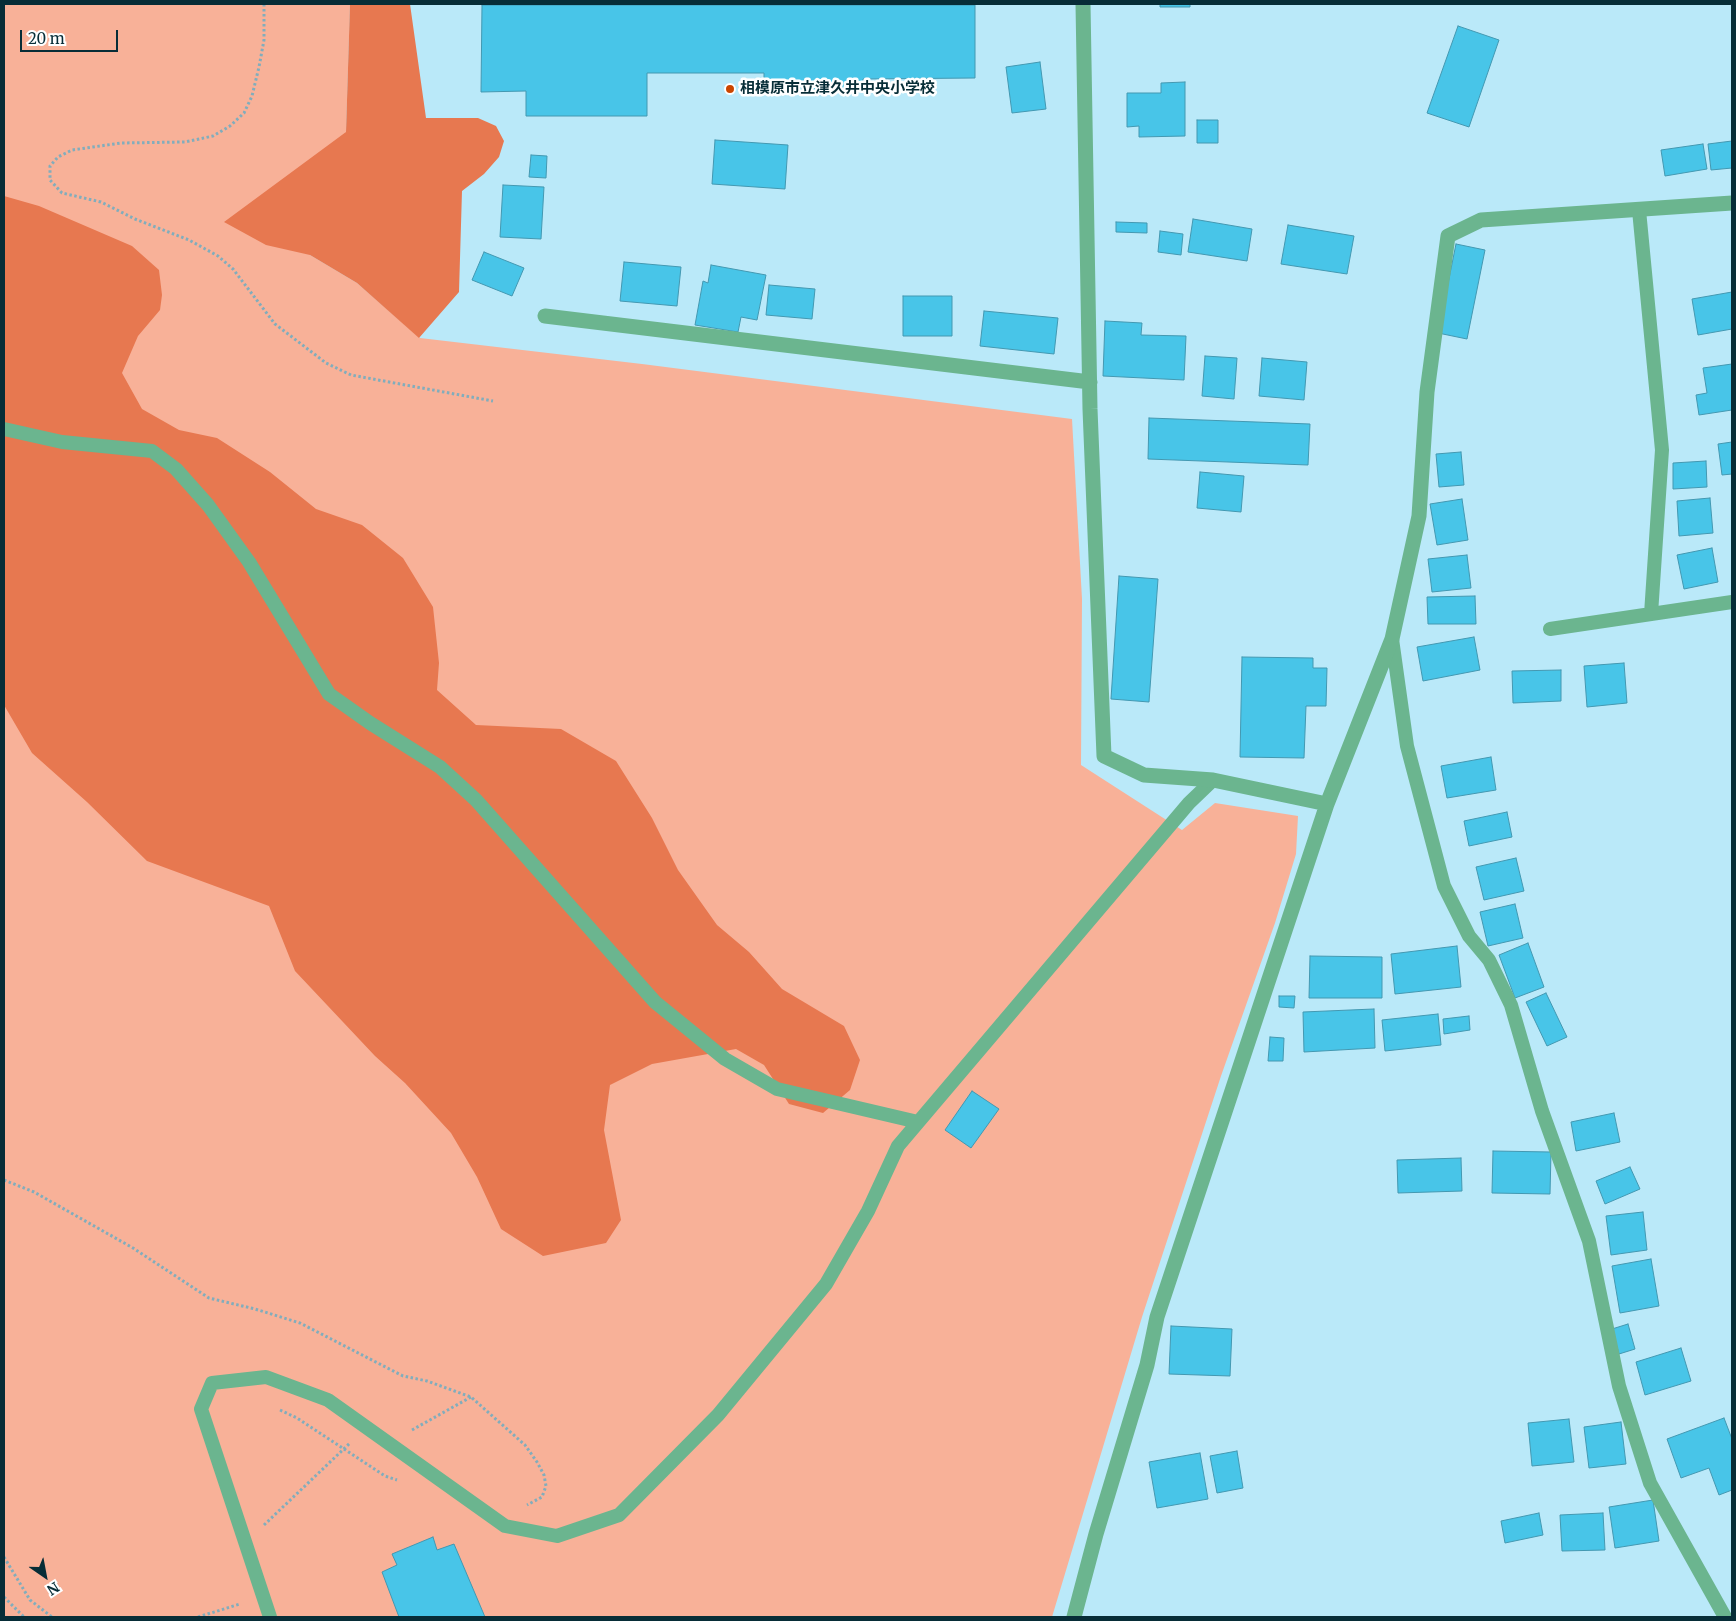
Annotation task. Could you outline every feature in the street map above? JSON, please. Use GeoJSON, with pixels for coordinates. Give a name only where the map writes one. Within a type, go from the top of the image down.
{"type":"FeatureCollection","features":[{"type":"Feature","properties":{"kind":"street"},"geometry":{"type":"LineString","coordinates":[[1083,4],[1090,382],[1104,756],[1144,775],[1213,780],[1328,804]]}},
{"type":"Feature","properties":{"kind":"street"},"geometry":{"type":"LineString","coordinates":[[1074,1617],[1096,1534],[1147,1365],[1157,1317],[1328,804],[1392,639],[1419,516],[1427,392],[1448,236],[1481,220],[1732,203]]}},
{"type":"Feature","properties":{"kind":"street"},"geometry":{"type":"LineString","coordinates":[[545,316],[1090,382]]}},
{"type":"Feature","properties":{"kind":"lane"},"geometry":{"type":"LineString","coordinates":[[1639,210],[1662,450],[1650,614]]}},
{"type":"Feature","properties":{"kind":"lane"},"geometry":{"type":"LineString","coordinates":[[4,429],[62,442],[152,451],[176,469],[208,505],[249,562],[329,694],[370,723],[440,767],[476,800],[655,1002],[725,1059],[777,1089],[918,1122]]}},
{"type":"Feature","properties":{"kind":"lane"},"geometry":{"type":"LineString","coordinates":[[1550,629],[1732,602]]}},
{"type":"Feature","properties":{"kind":"lane"},"geometry":{"type":"LineString","coordinates":[[1392,639],[1407,746],[1444,886],[1469,936],[1489,960],[1511,1005],[1542,1111],[1590,1241],[1619,1386],[1650,1483],[1725,1617]]}},
{"type":"Feature","properties":{"kind":"lane"},"geometry":{"type":"LineString","coordinates":[[270,1617],[201,1409],[212,1383],[266,1377],[328,1400],[505,1526],[557,1536],[619,1515],[718,1415],[826,1284],[868,1211],[898,1146],[1189,803],[1213,780]]}},
{"type":"Feature","properties":{"kind":"path"},"geometry":{"type":"LineString","coordinates":[[264,4],[264,40],[260,67],[252,96],[244,113],[230,126],[213,136],[185,142],[122,143],[72,150],[58,157],[50,166],[50,180],[62,193],[101,202],[135,219],[207,249],[218,256],[233,269],[274,324],[326,363],[351,375],[493,401]]}},
{"type":"Feature","properties":{"kind":"path"},"geometry":{"type":"LineString","coordinates":[[390,1444],[471,1397]]}},
{"type":"Feature","properties":{"kind":"path"},"geometry":{"type":"LineString","coordinates":[[246,1546],[262,1527],[342,1448],[350,1442],[354,1446]]}},
{"type":"Feature","properties":{"kind":"path"},"geometry":{"type":"LineString","coordinates":[[4,1557],[30,1600],[52,1617]]}},
{"type":"Feature","properties":{"kind":"path"},"geometry":{"type":"LineString","coordinates":[[4,1598],[24,1617]]}},
{"type":"Feature","properties":{"kind":"path"},"geometry":{"type":"LineString","coordinates":[[198,1617],[245,1603]]}},
{"type":"Feature","properties":{"kind":"shaded area"},"geometry":{"type":"Polygon","coordinates":[[[4,4],[350,4],[346,132],[310,255],[357,283],[420,338],[642,364],[1072,419],[1082,599],[1081,765],[1182,830],[1215,803],[1298,816],[1296,854],[1275,923],[1221,1076],[1142,1317],[1052,1617],[4,1617],[4,4]]]}},
{"type":"Feature","properties":{"kind":"shaded area"},"geometry":{"type":"Polygon","coordinates":[[[350,4],[410,4],[426,118],[478,118],[496,126],[504,141],[499,157],[484,174],[462,191],[459,292],[419,338],[357,283],[310,255],[266,245],[224,222],[346,132],[350,4]]]}},
{"type":"Feature","properties":{"kind":"shaded area"},"geometry":{"type":"Polygon","coordinates":[[[4,196],[39,206],[132,246],[159,270],[162,295],[160,310],[138,336],[122,373],[142,409],[179,430],[217,438],[270,472],[316,509],[362,525],[403,558],[433,607],[439,663],[437,690],[476,725],[561,729],[616,761],[652,818],[678,870],[717,925],[749,952],[782,989],[844,1026],[860,1060],[850,1090],[823,1113],[789,1104],[764,1065],[736,1049],[652,1064],[610,1085],[604,1130],[621,1220],[606,1243],[543,1256],[501,1229],[477,1177],[451,1133],[405,1083],[375,1056],[295,971],[269,906],[147,861],[87,802],[32,753],[4,705],[4,196]]]}},
{"type":"Feature","properties":{"kind":"building"},"geometry":{"type":"Polygon","coordinates":[[[1160,4],[1190,4],[1190,7],[1160,7],[1160,4]]]}},
{"type":"Feature","properties":{"kind":"building"},"geometry":{"type":"Polygon","coordinates":[[[482,5],[975,5],[975,78],[863,79],[862,91],[764,91],[764,73],[647,73],[647,116],[526,116],[526,91],[481,92],[482,5]]]}},
{"type":"Feature","properties":{"kind":"building"},"geometry":{"type":"Polygon","coordinates":[[[1458,26],[1499,40],[1469,127],[1427,113],[1458,26]]]}},
{"type":"Feature","properties":{"kind":"building"},"geometry":{"type":"Polygon","coordinates":[[[1040,62],[1046,109],[1012,113],[1006,67],[1040,62]]]}},
{"type":"Feature","properties":{"kind":"building"},"geometry":{"type":"Polygon","coordinates":[[[1185,82],[1185,136],[1139,137],[1139,126],[1127,127],[1127,93],[1161,93],[1161,83],[1185,82]]]}},
{"type":"Feature","properties":{"kind":"building"},"geometry":{"type":"Polygon","coordinates":[[[1197,120],[1218,120],[1218,143],[1197,143],[1197,120]]]}},
{"type":"Feature","properties":{"kind":"building"},"geometry":{"type":"Polygon","coordinates":[[[715,140],[788,145],[785,189],[712,184],[715,140]]]}},
{"type":"Feature","properties":{"kind":"building"},"geometry":{"type":"Polygon","coordinates":[[[1732,141],[1732,168],[1711,170],[1708,144],[1732,141]]]}},
{"type":"Feature","properties":{"kind":"building"},"geometry":{"type":"Polygon","coordinates":[[[1703,144],[1707,169],[1665,176],[1661,150],[1703,144]]]}},
{"type":"Feature","properties":{"kind":"building"},"geometry":{"type":"Polygon","coordinates":[[[531,155],[547,156],[546,178],[529,177],[531,155]]]}},
{"type":"Feature","properties":{"kind":"building"},"geometry":{"type":"Polygon","coordinates":[[[503,185],[544,187],[541,239],[500,237],[503,185]]]}},
{"type":"Feature","properties":{"kind":"building"},"geometry":{"type":"Polygon","coordinates":[[[1193,219],[1252,229],[1247,261],[1188,252],[1193,219]]]}},
{"type":"Feature","properties":{"kind":"building"},"geometry":{"type":"Polygon","coordinates":[[[1116,222],[1147,223],[1147,233],[1116,232],[1116,222]]]}},
{"type":"Feature","properties":{"kind":"building"},"geometry":{"type":"Polygon","coordinates":[[[1288,225],[1354,236],[1347,274],[1281,264],[1288,225]]]}},
{"type":"Feature","properties":{"kind":"building"},"geometry":{"type":"Polygon","coordinates":[[[1160,231],[1183,234],[1181,255],[1158,252],[1160,231]]]}},
{"type":"Feature","properties":{"kind":"building"},"geometry":{"type":"Polygon","coordinates":[[[1456,244],[1485,250],[1467,339],[1438,333],[1456,244]]]}},
{"type":"Feature","properties":{"kind":"building"},"geometry":{"type":"Polygon","coordinates":[[[484,252],[524,268],[512,296],[472,280],[484,252]]]}},
{"type":"Feature","properties":{"kind":"building"},"geometry":{"type":"Polygon","coordinates":[[[624,262],[681,267],[677,306],[620,301],[624,262]]]}},
{"type":"Feature","properties":{"kind":"building"},"geometry":{"type":"Polygon","coordinates":[[[711,265],[766,275],[757,320],[741,317],[738,332],[695,325],[703,281],[708,283],[711,265]]]}},
{"type":"Feature","properties":{"kind":"building"},"geometry":{"type":"Polygon","coordinates":[[[769,285],[815,289],[812,319],[766,315],[769,285]]]}},
{"type":"Feature","properties":{"kind":"building"},"geometry":{"type":"Polygon","coordinates":[[[1732,292],[1732,329],[1698,335],[1692,299],[1732,292]]]}},
{"type":"Feature","properties":{"kind":"building"},"geometry":{"type":"Polygon","coordinates":[[[903,296],[952,296],[952,336],[903,336],[903,296]]]}},
{"type":"Feature","properties":{"kind":"building"},"geometry":{"type":"Polygon","coordinates":[[[984,311],[1058,318],[1054,354],[980,346],[984,311]]]}},
{"type":"Feature","properties":{"kind":"building"},"geometry":{"type":"Polygon","coordinates":[[[1105,321],[1142,323],[1141,335],[1186,336],[1184,380],[1103,376],[1105,321]]]}},
{"type":"Feature","properties":{"kind":"building"},"geometry":{"type":"Polygon","coordinates":[[[1205,356],[1237,358],[1234,399],[1202,396],[1205,356]]]}},
{"type":"Feature","properties":{"kind":"building"},"geometry":{"type":"Polygon","coordinates":[[[1262,358],[1307,362],[1304,400],[1259,396],[1262,358]]]}},
{"type":"Feature","properties":{"kind":"building"},"geometry":{"type":"Polygon","coordinates":[[[1732,364],[1732,410],[1699,415],[1696,395],[1707,393],[1703,368],[1732,364]]]}},
{"type":"Feature","properties":{"kind":"building"},"geometry":{"type":"Polygon","coordinates":[[[1149,418],[1310,424],[1308,465],[1148,459],[1149,418]]]}},
{"type":"Feature","properties":{"kind":"building"},"geometry":{"type":"Polygon","coordinates":[[[1732,442],[1732,474],[1722,475],[1718,444],[1732,442]]]}},
{"type":"Feature","properties":{"kind":"building"},"geometry":{"type":"Polygon","coordinates":[[[1461,452],[1464,485],[1439,487],[1436,454],[1461,452]]]}},
{"type":"Feature","properties":{"kind":"building"},"geometry":{"type":"Polygon","coordinates":[[[1706,461],[1707,487],[1673,489],[1673,463],[1706,461]]]}},
{"type":"Feature","properties":{"kind":"building"},"geometry":{"type":"Polygon","coordinates":[[[1200,472],[1244,476],[1241,512],[1197,508],[1200,472]]]}},
{"type":"Feature","properties":{"kind":"building"},"geometry":{"type":"Polygon","coordinates":[[[1710,498],[1713,533],[1679,536],[1677,501],[1710,498]]]}},
{"type":"Feature","properties":{"kind":"building"},"geometry":{"type":"Polygon","coordinates":[[[1462,499],[1468,540],[1437,545],[1430,504],[1462,499]]]}},
{"type":"Feature","properties":{"kind":"building"},"geometry":{"type":"Polygon","coordinates":[[[1712,548],[1718,582],[1684,589],[1677,555],[1712,548]]]}},
{"type":"Feature","properties":{"kind":"building"},"geometry":{"type":"Polygon","coordinates":[[[1467,555],[1471,588],[1432,592],[1428,559],[1467,555]]]}},
{"type":"Feature","properties":{"kind":"building"},"geometry":{"type":"Polygon","coordinates":[[[1119,576],[1158,579],[1149,702],[1111,699],[1119,576]]]}},
{"type":"Feature","properties":{"kind":"building"},"geometry":{"type":"Polygon","coordinates":[[[1475,596],[1476,624],[1428,624],[1427,597],[1475,596]]]}},
{"type":"Feature","properties":{"kind":"building"},"geometry":{"type":"Polygon","coordinates":[[[1474,637],[1480,670],[1423,681],[1417,647],[1474,637]]]}},
{"type":"Feature","properties":{"kind":"building"},"geometry":{"type":"Polygon","coordinates":[[[1242,657],[1313,658],[1313,668],[1327,668],[1326,706],[1306,706],[1304,758],[1240,757],[1242,657]]]}},
{"type":"Feature","properties":{"kind":"building"},"geometry":{"type":"Polygon","coordinates":[[[1624,663],[1627,703],[1587,707],[1584,666],[1624,663]]]}},
{"type":"Feature","properties":{"kind":"building"},"geometry":{"type":"Polygon","coordinates":[[[1561,670],[1561,701],[1513,703],[1512,671],[1561,670]]]}},
{"type":"Feature","properties":{"kind":"building"},"geometry":{"type":"Polygon","coordinates":[[[1491,757],[1496,790],[1447,798],[1441,766],[1491,757]]]}},
{"type":"Feature","properties":{"kind":"building"},"geometry":{"type":"Polygon","coordinates":[[[1507,812],[1512,837],[1469,846],[1464,821],[1507,812]]]}},
{"type":"Feature","properties":{"kind":"building"},"geometry":{"type":"Polygon","coordinates":[[[1516,858],[1524,891],[1484,900],[1476,867],[1516,858]]]}},
{"type":"Feature","properties":{"kind":"building"},"geometry":{"type":"Polygon","coordinates":[[[1515,904],[1523,938],[1488,946],[1480,912],[1515,904]]]}},
{"type":"Feature","properties":{"kind":"building"},"geometry":{"type":"Polygon","coordinates":[[[1528,943],[1544,987],[1515,998],[1499,955],[1528,943]]]}},
{"type":"Feature","properties":{"kind":"building"},"geometry":{"type":"Polygon","coordinates":[[[1457,946],[1461,987],[1395,994],[1391,954],[1457,946]]]}},
{"type":"Feature","properties":{"kind":"building"},"geometry":{"type":"Polygon","coordinates":[[[1310,956],[1382,957],[1382,998],[1309,998],[1310,956]]]}},
{"type":"Feature","properties":{"kind":"building"},"geometry":{"type":"Polygon","coordinates":[[[1546,993],[1567,1037],[1547,1046],[1526,1002],[1546,993]]]}},
{"type":"Feature","properties":{"kind":"building"},"geometry":{"type":"Polygon","coordinates":[[[1279,996],[1295,996],[1294,1008],[1279,1007],[1279,996]]]}},
{"type":"Feature","properties":{"kind":"building"},"geometry":{"type":"Polygon","coordinates":[[[1374,1009],[1375,1048],[1304,1052],[1303,1012],[1374,1009]]]}},
{"type":"Feature","properties":{"kind":"building"},"geometry":{"type":"Polygon","coordinates":[[[1438,1014],[1441,1045],[1385,1051],[1382,1020],[1438,1014]]]}},
{"type":"Feature","properties":{"kind":"building"},"geometry":{"type":"Polygon","coordinates":[[[1469,1016],[1470,1030],[1444,1034],[1443,1019],[1469,1016]]]}},
{"type":"Feature","properties":{"kind":"building"},"geometry":{"type":"Polygon","coordinates":[[[1270,1037],[1284,1038],[1283,1061],[1268,1061],[1270,1037]]]}},
{"type":"Feature","properties":{"kind":"building"},"geometry":{"type":"Polygon","coordinates":[[[972,1091],[999,1109],[971,1148],[945,1130],[972,1091]]]}},
{"type":"Feature","properties":{"kind":"building"},"geometry":{"type":"Polygon","coordinates":[[[1614,1113],[1620,1142],[1576,1151],[1571,1122],[1614,1113]]]}},
{"type":"Feature","properties":{"kind":"building"},"geometry":{"type":"Polygon","coordinates":[[[1493,1151],[1551,1152],[1550,1194],[1492,1193],[1493,1151]]]}},
{"type":"Feature","properties":{"kind":"building"},"geometry":{"type":"Polygon","coordinates":[[[1461,1158],[1462,1191],[1398,1193],[1397,1160],[1461,1158]]]}},
{"type":"Feature","properties":{"kind":"building"},"geometry":{"type":"Polygon","coordinates":[[[1630,1167],[1640,1189],[1605,1204],[1596,1181],[1630,1167]]]}},
{"type":"Feature","properties":{"kind":"building"},"geometry":{"type":"Polygon","coordinates":[[[1643,1212],[1647,1250],[1611,1255],[1606,1216],[1643,1212]]]}},
{"type":"Feature","properties":{"kind":"building"},"geometry":{"type":"Polygon","coordinates":[[[1651,1259],[1659,1306],[1620,1313],[1612,1266],[1651,1259]]]}},
{"type":"Feature","properties":{"kind":"building"},"geometry":{"type":"Polygon","coordinates":[[[1628,1324],[1635,1349],[1619,1354],[1612,1329],[1628,1324]]]}},
{"type":"Feature","properties":{"kind":"building"},"geometry":{"type":"Polygon","coordinates":[[[1171,1326],[1232,1329],[1230,1376],[1169,1374],[1171,1326]]]}},
{"type":"Feature","properties":{"kind":"building"},"geometry":{"type":"Polygon","coordinates":[[[1681,1348],[1691,1381],[1645,1395],[1636,1362],[1681,1348]]]}},
{"type":"Feature","properties":{"kind":"building"},"geometry":{"type":"Polygon","coordinates":[[[1724,1418],[1732,1439],[1732,1490],[1719,1495],[1709,1468],[1681,1478],[1667,1439],[1724,1418]]]}},
{"type":"Feature","properties":{"kind":"building"},"geometry":{"type":"Polygon","coordinates":[[[1569,1419],[1574,1462],[1532,1466],[1528,1423],[1569,1419]]]}},
{"type":"Feature","properties":{"kind":"building"},"geometry":{"type":"Polygon","coordinates":[[[1621,1422],[1626,1464],[1589,1468],[1584,1427],[1621,1422]]]}},
{"type":"Feature","properties":{"kind":"building"},"geometry":{"type":"Polygon","coordinates":[[[1237,1451],[1243,1488],[1217,1493],[1210,1456],[1237,1451]]]}},
{"type":"Feature","properties":{"kind":"building"},"geometry":{"type":"Polygon","coordinates":[[[1200,1453],[1208,1499],[1157,1508],[1149,1462],[1200,1453]]]}},
{"type":"Feature","properties":{"kind":"building"},"geometry":{"type":"Polygon","coordinates":[[[1653,1500],[1659,1541],[1615,1548],[1609,1507],[1653,1500]]]}},
{"type":"Feature","properties":{"kind":"building"},"geometry":{"type":"Polygon","coordinates":[[[1539,1513],[1543,1535],[1505,1543],[1501,1521],[1539,1513]]]}},
{"type":"Feature","properties":{"kind":"building"},"geometry":{"type":"Polygon","coordinates":[[[1603,1513],[1605,1550],[1562,1551],[1560,1515],[1603,1513]]]}},
{"type":"Feature","properties":{"kind":"building"},"geometry":{"type":"Polygon","coordinates":[[[433,1537],[437,1550],[454,1544],[485,1617],[399,1617],[382,1572],[397,1565],[392,1554],[433,1537]]]}},
{"type":"Feature","properties":{"kind":"place","name":"相模原市立津久井中央小学校"},"geometry":{"type":"Point","coordinates":[730,89]}}]}
